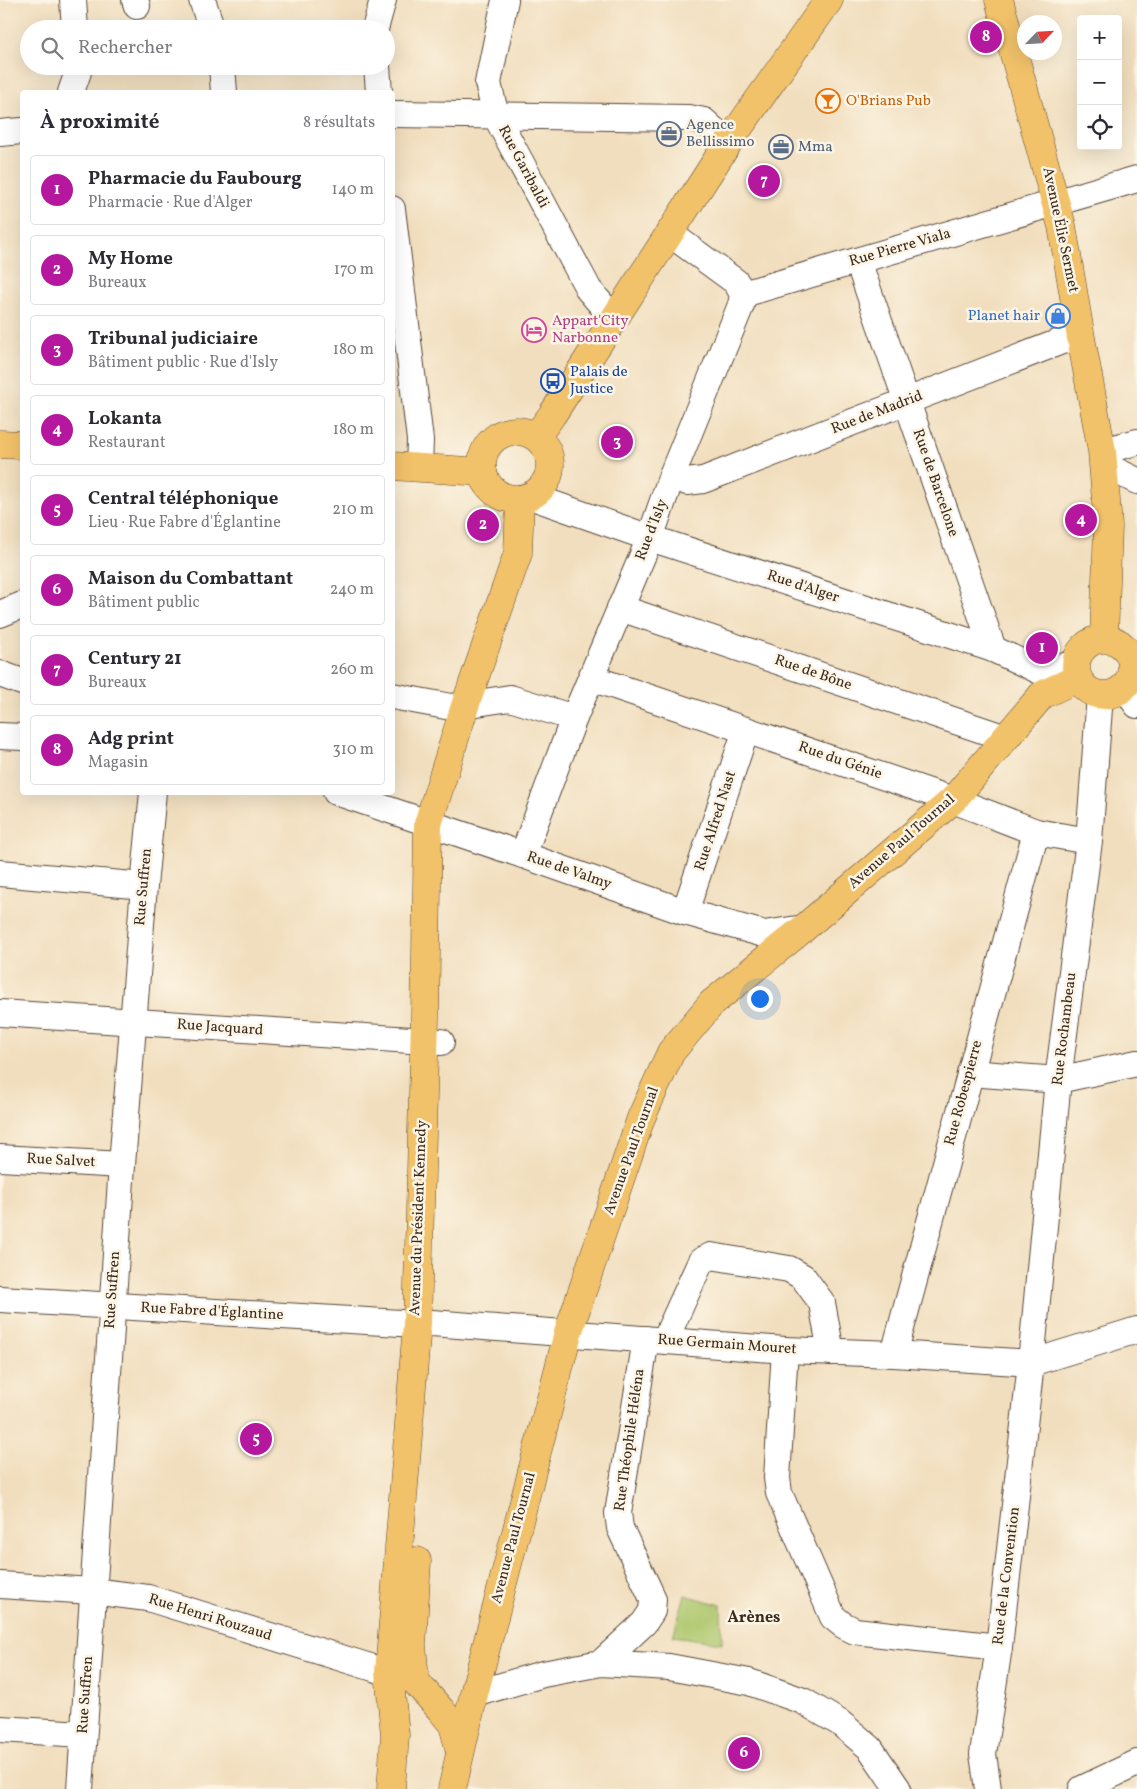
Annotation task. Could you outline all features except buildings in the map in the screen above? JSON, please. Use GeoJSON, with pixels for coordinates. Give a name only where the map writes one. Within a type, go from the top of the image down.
{"type":"FeatureCollection","features":[{"type":"Feature","properties":{"kind":"main road"},"geometry":{"type":"LineString","coordinates":[[536,437],[728,143],[829,0]]}},
{"type":"Feature","properties":{"kind":"main road","name":"Avenue Élie Sermet"},"geometry":{"type":"LineString","coordinates":[[999,0],[1057,203],[1103,458]]}},
{"type":"Feature","properties":{"kind":"main road"},"geometry":{"type":"LineString","coordinates":[[506,432],[526,432],[536,437],[548,453],[550,463],[545,483],[538,490],[525,497],[512,499],[496,492],[485,480],[483,472],[482,462],[490,443],[497,436],[506,432]]}},
{"type":"Feature","properties":{"kind":"main road"},"geometry":{"type":"LineString","coordinates":[[0,444],[20,445]]}},
{"type":"Feature","properties":{"kind":"main road"},"geometry":{"type":"LineString","coordinates":[[1103,458],[1108,526],[1104,638]]}},
{"type":"Feature","properties":{"kind":"main road"},"geometry":{"type":"LineString","coordinates":[[406,467],[483,472]]}},
{"type":"Feature","properties":{"kind":"main road"},"geometry":{"type":"LineString","coordinates":[[465,706],[518,552],[525,497]]}},
{"type":"Feature","properties":{"kind":"main road"},"geometry":{"type":"LineString","coordinates":[[1104,638],[1122,644],[1132,661],[1129,680],[1120,696],[1091,692],[1083,686],[1076,671],[1082,649],[1088,643],[1104,638]]}},
{"type":"Feature","properties":{"kind":"main road","name":"Avenue Paul Tournal"},"geometry":{"type":"LineString","coordinates":[[452,1789],[474,1694],[568,1333],[641,1118],[671,1052],[712,1003],[804,928],[953,800],[1042,694],[1076,671]]}},
{"type":"Feature","properties":{"kind":"main road","name":"Avenue du Président Kennedy"},"geometry":{"type":"LineString","coordinates":[[392,1789],[395,1735],[402,1677],[412,1645],[432,1042],[435,826],[473,723],[465,706]]}},
{"type":"Feature","properties":{"kind":"main road"},"geometry":{"type":"LineString","coordinates":[[402,1677],[441,1710],[453,1725],[460,1750]]}},
{"type":"Feature","properties":{"kind":"main road","name":"Avenue du Président Kennedy"},"geometry":{"type":"LineString","coordinates":[[395,1735],[407,1714],[426,1707],[441,1710]]}},
{"type":"Feature","properties":{"kind":"street"},"geometry":{"type":"LineString","coordinates":[[73,0],[74,20]]}},
{"type":"Feature","properties":{"kind":"street"},"geometry":{"type":"LineString","coordinates":[[202,0],[209,20]]}},
{"type":"Feature","properties":{"kind":"street"},"geometry":{"type":"LineString","coordinates":[[377,20],[383,0]]}},
{"type":"Feature","properties":{"kind":"street","name":"Rue Garibaldi"},"geometry":{"type":"LineString","coordinates":[[505,0],[488,82],[496,116],[589,290],[614,318]]}},
{"type":"Feature","properties":{"kind":"street"},"geometry":{"type":"LineString","coordinates":[[72,90],[77,75]]}},
{"type":"Feature","properties":{"kind":"street"},"geometry":{"type":"LineString","coordinates":[[223,75],[224,90]]}},
{"type":"Feature","properties":{"kind":"street"},"geometry":{"type":"LineString","coordinates":[[378,75],[379,90]]}},
{"type":"Feature","properties":{"kind":"street"},"geometry":{"type":"LineString","coordinates":[[395,114],[689,118],[704,122],[728,143]]}},
{"type":"Feature","properties":{"kind":"street"},"geometry":{"type":"LineString","coordinates":[[0,133],[20,131]]}},
{"type":"Feature","properties":{"kind":"street","name":"Rue Pierre Viala"},"geometry":{"type":"LineString","coordinates":[[743,294],[1137,179]]}},
{"type":"Feature","properties":{"kind":"street"},"geometry":{"type":"LineString","coordinates":[[668,233],[736,282],[743,294]]}},
{"type":"Feature","properties":{"kind":"street"},"geometry":{"type":"LineString","coordinates":[[395,234],[420,440],[406,467]]}},
{"type":"Feature","properties":{"kind":"street","name":"Rue de Barcelone"},"geometry":{"type":"LineString","coordinates":[[858,261],[993,649]]}},
{"type":"Feature","properties":{"kind":"street","name":"Rue d'Isly"},"geometry":{"type":"LineString","coordinates":[[523,854],[590,678],[650,538],[672,476],[741,305],[743,294]]}},
{"type":"Feature","properties":{"kind":"street","name":"Rue de Madrid"},"geometry":{"type":"LineString","coordinates":[[672,476],[687,482],[703,480],[1062,341],[1081,338]]}},
{"type":"Feature","properties":{"kind":"street"},"geometry":{"type":"LineString","coordinates":[[1103,458],[1137,442]]}},
{"type":"Feature","properties":{"kind":"street"},"geometry":{"type":"LineString","coordinates":[[1103,458],[1137,481]]}},
{"type":"Feature","properties":{"kind":"street","name":"Rue d'Alger"},"geometry":{"type":"LineString","coordinates":[[525,497],[993,649],[1040,671],[1076,671]]}},
{"type":"Feature","properties":{"kind":"street"},"geometry":{"type":"LineString","coordinates":[[0,614],[20,606]]}},
{"type":"Feature","properties":{"kind":"street","name":"Rue de Bône"},"geometry":{"type":"LineString","coordinates":[[620,608],[1006,738]]}},
{"type":"Feature","properties":{"kind":"street"},"geometry":{"type":"LineString","coordinates":[[0,674],[20,681]]}},
{"type":"Feature","properties":{"kind":"street","name":"Rue du Génie"},"geometry":{"type":"LineString","coordinates":[[590,678],[953,800],[1036,832],[1089,841]]}},
{"type":"Feature","properties":{"kind":"street","name":"Rue Rochambeau"},"geometry":{"type":"LineString","coordinates":[[1031,1363],[1058,1080],[1089,841],[1120,696]]}},
{"type":"Feature","properties":{"kind":"street"},"geometry":{"type":"LineString","coordinates":[[395,697],[451,707],[510,698],[574,718]]}},
{"type":"Feature","properties":{"kind":"street","name":"Rue Alfred Nast"},"geometry":{"type":"LineString","coordinates":[[685,912],[746,730]]}},
{"type":"Feature","properties":{"kind":"street"},"geometry":{"type":"LineString","coordinates":[[0,736],[20,738]]}},
{"type":"Feature","properties":{"kind":"street","name":"Rue Suffren"},"geometry":{"type":"LineString","coordinates":[[80,1789],[122,1165],[144,886],[154,795]]}},
{"type":"Feature","properties":{"kind":"street","name":"Rue de Valmy"},"geometry":{"type":"LineString","coordinates":[[345,795],[523,854],[685,912],[764,934],[804,928]]}},
{"type":"Feature","properties":{"kind":"street","name":"Rue Robespierre"},"geometry":{"type":"LineString","coordinates":[[894,1354],[1036,832]]}},
{"type":"Feature","properties":{"kind":"street"},"geometry":{"type":"LineString","coordinates":[[0,873],[144,886]]}},
{"type":"Feature","properties":{"kind":"street","name":"Rue Jacquard"},"geometry":{"type":"LineString","coordinates":[[0,1013],[432,1042]]}},
{"type":"Feature","properties":{"kind":"street"},"geometry":{"type":"LineString","coordinates":[[970,1073],[1058,1080],[1137,1063]]}},
{"type":"Feature","properties":{"kind":"street","name":"Rue Salvet"},"geometry":{"type":"LineString","coordinates":[[0,1158],[122,1165]]}},
{"type":"Feature","properties":{"kind":"street","name":"Rue Théophile Héléna"},"geometry":{"type":"LineString","coordinates":[[601,1663],[644,1623],[652,1611],[653,1599],[620,1528],[618,1514],[655,1340],[701,1261],[711,1256],[789,1269],[803,1277],[822,1303],[831,1352]]}},
{"type":"Feature","properties":{"kind":"street","name":"Rue Fabre d'Églantine"},"geometry":{"type":"LineString","coordinates":[[0,1299],[424,1324]]}},
{"type":"Feature","properties":{"kind":"street","name":"Rue Germain Mouret"},"geometry":{"type":"LineString","coordinates":[[424,1324],[785,1350],[894,1354],[1031,1363]]}},
{"type":"Feature","properties":{"kind":"street"},"geometry":{"type":"LineString","coordinates":[[1031,1363],[1137,1330]]}},
{"type":"Feature","properties":{"kind":"street"},"geometry":{"type":"LineString","coordinates":[[785,1350],[777,1478],[779,1493],[834,1617],[843,1625],[856,1631],[999,1647]]}},
{"type":"Feature","properties":{"kind":"street","name":"Rue de la Convention"},"geometry":{"type":"LineString","coordinates":[[988,1789],[983,1754],[999,1647],[1031,1363]]}},
{"type":"Feature","properties":{"kind":"street","name":"Rue Henri Rouzaud"},"geometry":{"type":"LineString","coordinates":[[0,1585],[92,1591],[148,1598],[402,1677]]}},
{"type":"Feature","properties":{"kind":"street"},"geometry":{"type":"LineString","coordinates":[[474,1694],[543,1674],[601,1663],[669,1667],[749,1682],[803,1701],[840,1723],[870,1748],[898,1789]]}},
{"type":"Feature","properties":{"kind":"street"},"geometry":{"type":"LineString","coordinates":[[0,1729],[83,1734]]}},
{"type":"Feature","properties":{"kind":"street"},"geometry":{"type":"LineString","coordinates":[[1082,1789],[1137,1763]]}},
{"type":"Feature","properties":{"kind":"green space"},"geometry":{"type":"Polygon","coordinates":[[[685,1595],[721,1605],[722,1643],[673,1636],[685,1595]]]}},
{"type":"Feature","properties":{"kind":"place","name":"Adg print"},"geometry":{"type":"Point","coordinates":[986,37]}},
{"type":"Feature","properties":{"kind":"place","name":"O'Brians Pub"},"geometry":{"type":"Point","coordinates":[828,101]}},
{"type":"Feature","properties":{"kind":"place","name":"Agence Bellissimo"},"geometry":{"type":"Point","coordinates":[669,134]}},
{"type":"Feature","properties":{"kind":"place","name":"Mma"},"geometry":{"type":"Point","coordinates":[781,147]}},
{"type":"Feature","properties":{"kind":"place","name":"Century 21"},"geometry":{"type":"Point","coordinates":[764,181]}},
{"type":"Feature","properties":{"kind":"place","name":"Planet hair"},"geometry":{"type":"Point","coordinates":[1058,316]}},
{"type":"Feature","properties":{"kind":"place","name":"Appart'City Narbonne"},"geometry":{"type":"Point","coordinates":[534,330]}},
{"type":"Feature","properties":{"kind":"place","name":"Palais de Justice"},"geometry":{"type":"Point","coordinates":[553,381]}},
{"type":"Feature","properties":{"kind":"place","name":"Tribunal judiciaire"},"geometry":{"type":"Point","coordinates":[617,442]}},
{"type":"Feature","properties":{"kind":"place","name":"Lokanta"},"geometry":{"type":"Point","coordinates":[1081,520]}},
{"type":"Feature","properties":{"kind":"place","name":"My Home"},"geometry":{"type":"Point","coordinates":[483,525]}},
{"type":"Feature","properties":{"kind":"place","name":"Pharmacie du Faubourg"},"geometry":{"type":"Point","coordinates":[1042,648]}},
{"type":"Feature","properties":{"kind":"place","name":"Central téléphonique"},"geometry":{"type":"Point","coordinates":[256,1439]}},
{"type":"Feature","properties":{"kind":"place","name":"Maison du Combattant"},"geometry":{"type":"Point","coordinates":[744,1753]}},
{"type":"Feature","properties":{"kind":"district","name":"Arènes"},"geometry":{"type":"Point","coordinates":[754,1618]}}]}
